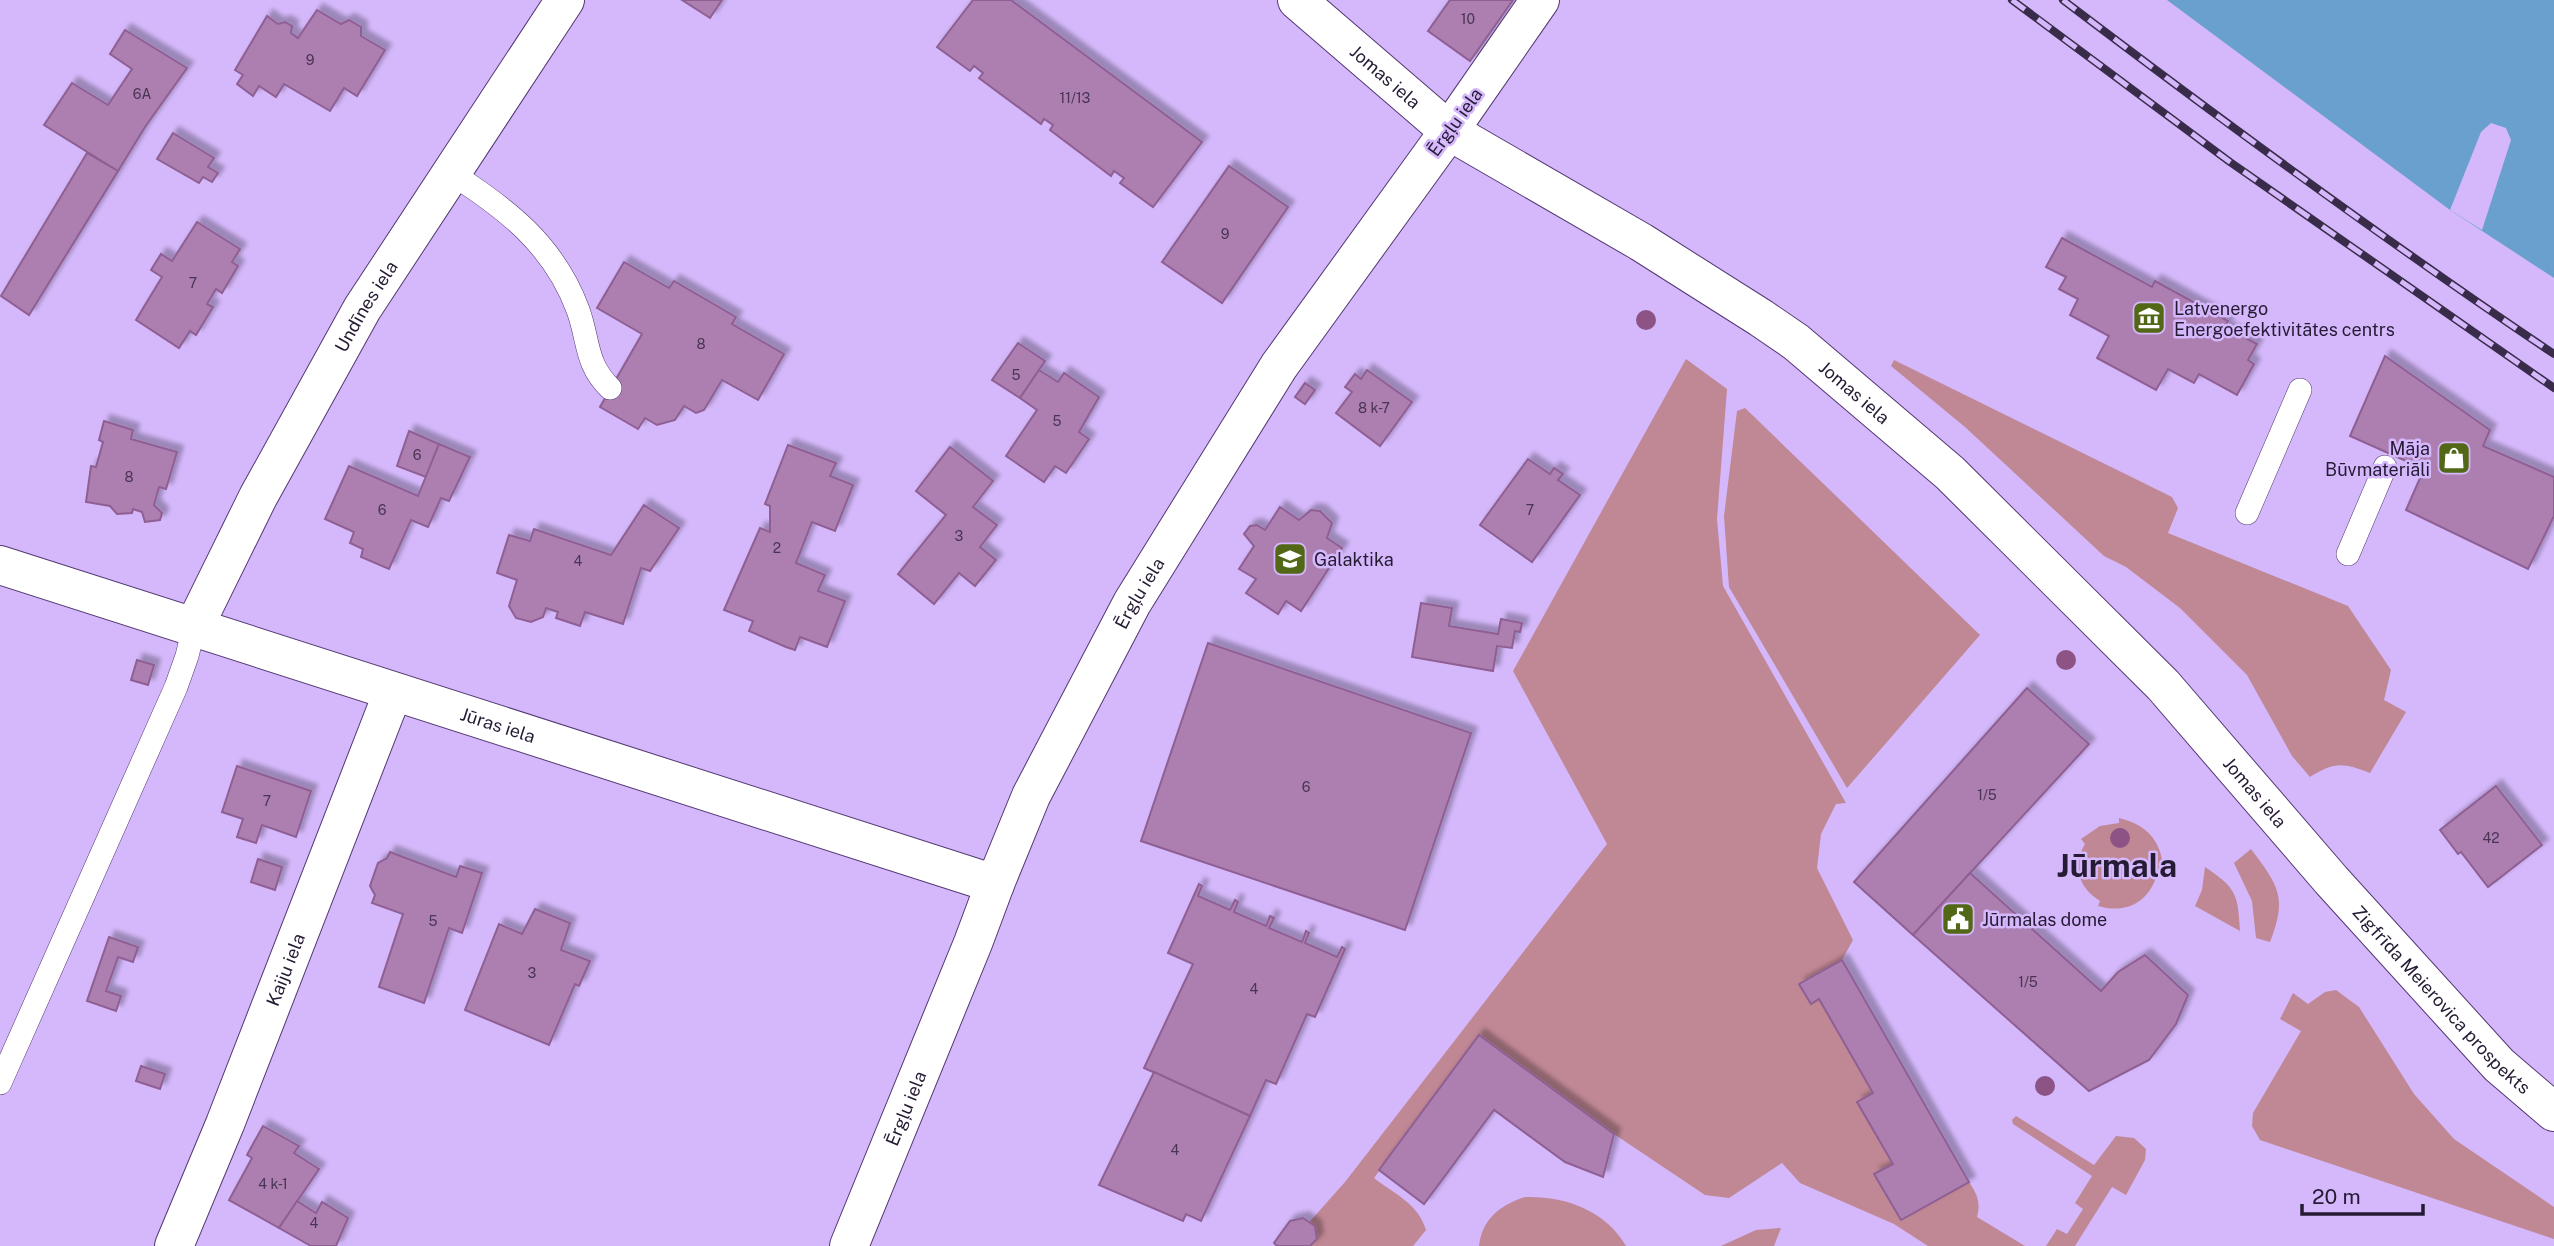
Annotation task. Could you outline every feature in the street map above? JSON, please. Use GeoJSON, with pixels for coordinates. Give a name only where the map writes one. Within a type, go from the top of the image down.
{"type":"FeatureCollection","features":[{"type":"Feature","properties":{"kind":"street","name":"Undīnes iela"},"geometry":{"type":"LineString","coordinates":[[194,627],[258,497],[362,309],[565,0]]}},
{"type":"Feature","properties":{"kind":"street","name":"Jomas iela"},"geometry":{"type":"LineString","coordinates":[[1297,0],[1449,131],[1641,242],[1761,318],[1796,342],[1950,473],[2163,685],[2332,881]]}},
{"type":"Feature","properties":{"kind":"street","name":"Ērgļu iela"},"geometry":{"type":"LineString","coordinates":[[849,1246],[1031,796],[1132,603],[1279,366],[1540,0]]}},
{"type":"Feature","properties":{"kind":"street","name":"Jūras iela"},"geometry":{"type":"LineString","coordinates":[[0,565],[995,884]]}},
{"type":"Feature","properties":{"kind":"street","name":"Kaiju iela"},"geometry":{"type":"LineString","coordinates":[[174,1246],[225,1124],[393,692]]}},
{"type":"Feature","properties":{"kind":"street","name":"Zigfrīda Meierovica prospekts"},"geometry":{"type":"LineString","coordinates":[[2332,881],[2499,1065],[2554,1112]]}},
{"type":"Feature","properties":{"kind":"lane"},"geometry":{"type":"LineString","coordinates":[[451,173],[519,221],[555,264],[578,310],[597,375],[610,388]]}},
{"type":"Feature","properties":{"kind":"lane"},"geometry":{"type":"LineString","coordinates":[[2247,513],[2300,390]]}},
{"type":"Feature","properties":{"kind":"lane"},"geometry":{"type":"LineString","coordinates":[[2348,554],[2385,467]]}},
{"type":"Feature","properties":{"kind":"lane"},"geometry":{"type":"LineString","coordinates":[[0,1083],[176,687],[194,627]]}},
{"type":"Feature","properties":{"kind":"shaded area"},"geometry":{"type":"Polygon","coordinates":[[[1686,359],[1727,389],[1717,519],[1723,586],[1846,803],[1836,804],[1821,834],[1817,868],[1853,940],[1842,960],[1800,985],[1810,1004],[1819,999],[1873,1093],[1857,1103],[1893,1164],[1875,1174],[1901,1220],[1969,1182],[1978,1198],[1977,1217],[2025,1246],[1928,1246],[1894,1224],[1800,1183],[1782,1163],[1729,1198],[1705,1195],[1614,1134],[1479,1036],[1374,1178],[1405,1200],[1422,1221],[1426,1230],[1413,1246],[1288,1246],[1345,1182],[1607,844],[1513,671],[1686,359]]]}},
{"type":"Feature","properties":{"kind":"shaded area"},"geometry":{"type":"Polygon","coordinates":[[[1894,360],[2172,497],[2178,508],[2168,533],[2348,606],[2391,670],[2384,700],[2406,712],[2370,773],[2340,765],[2326,768],[2310,777],[2292,756],[2247,675],[2180,608],[2126,567],[2104,556],[1965,427],[1891,366],[1894,360]]]}},
{"type":"Feature","properties":{"kind":"shaded area"},"geometry":{"type":"Polygon","coordinates":[[[1745,408],[1980,635],[1847,788],[1729,587],[1724,516],[1737,411],[1745,408]]]}},
{"type":"Feature","properties":{"kind":"shaded area"},"geometry":{"type":"Polygon","coordinates":[[[2119,818],[2139,826],[2153,838],[2161,854],[2163,875],[2157,875],[2148,893],[2135,904],[2108,908],[2098,906],[2100,901],[2087,889],[2079,876],[2079,860],[2085,844],[2081,839],[2100,826],[2119,823],[2119,818]]]}},
{"type":"Feature","properties":{"kind":"shaded area"},"geometry":{"type":"Polygon","coordinates":[[[2251,849],[2268,872],[2277,892],[2278,914],[2270,942],[2256,938],[2252,901],[2234,863],[2251,849]]]}},
{"type":"Feature","properties":{"kind":"shaded area"},"geometry":{"type":"Polygon","coordinates":[[[2205,867],[2229,886],[2233,893],[2238,908],[2240,931],[2195,906],[2202,890],[2205,867]]]}},
{"type":"Feature","properties":{"kind":"shaded area"},"geometry":{"type":"Polygon","coordinates":[[[2336,990],[2359,1007],[2414,1094],[2454,1139],[2554,1207],[2554,1239],[2260,1140],[2252,1126],[2253,1113],[2301,1031],[2280,1019],[2293,993],[2308,1004],[2325,992],[2336,990]]]}},
{"type":"Feature","properties":{"kind":"shaded area"},"geometry":{"type":"Polygon","coordinates":[[[2016,1116],[2094,1165],[2116,1136],[2134,1138],[2146,1149],[2145,1160],[2126,1195],[2112,1187],[2075,1246],[2046,1246],[2057,1229],[2067,1234],[2083,1209],[2075,1203],[2092,1176],[2013,1124],[2012,1120],[2016,1116]]]}},
{"type":"Feature","properties":{"kind":"shaded area"},"geometry":{"type":"Polygon","coordinates":[[[1525,1197],[1555,1199],[1583,1208],[1607,1223],[1626,1246],[1479,1246],[1484,1228],[1494,1214],[1525,1197]]]}},
{"type":"Feature","properties":{"kind":"shaded area"},"geometry":{"type":"Polygon","coordinates":[[[1781,1228],[1774,1246],[1721,1246],[1756,1230],[1781,1228]]]}},
{"type":"Feature","properties":{"kind":"water"},"geometry":{"type":"Polygon","coordinates":[[[2167,0],[2554,0],[2554,278],[2450,210],[2167,0]]]}},
{"type":"Feature","properties":{"kind":"pier"},"geometry":{"type":"Polygon","coordinates":[[[2491,123],[2506,128],[2511,140],[2482,230],[2450,210],[2481,132],[2491,123]]]}},
{"type":"Feature","properties":{"kind":"building"},"geometry":{"type":"Polygon","coordinates":[[[682,0],[722,0],[710,18],[682,0]]]}},
{"type":"Feature","properties":{"kind":"building"},"geometry":{"type":"Polygon","coordinates":[[[973,0],[1011,0],[1202,142],[1153,207],[1120,183],[1124,178],[1114,171],[1111,176],[1050,130],[1053,125],[1044,119],[1041,124],[979,78],[983,73],[974,66],[970,71],[937,47],[973,0]]]}},
{"type":"Feature","properties":{"kind":"building"},"geometry":{"type":"Polygon","coordinates":[[[1450,0],[1513,0],[1470,61],[1428,31],[1450,0]]]}},
{"type":"Feature","properties":{"kind":"building"},"geometry":{"type":"Polygon","coordinates":[[[317,10],[341,24],[349,20],[361,27],[361,36],[385,50],[357,96],[344,88],[330,111],[284,84],[276,97],[259,86],[253,96],[237,84],[243,75],[235,70],[267,16],[278,24],[285,22],[292,26],[291,33],[298,38],[317,10]]]}},
{"type":"Feature","properties":{"kind":"building"},"geometry":{"type":"Polygon","coordinates":[[[125,30],[187,68],[118,171],[44,125],[72,83],[108,105],[132,69],[110,54],[125,30]]]}},
{"type":"Feature","properties":{"kind":"building"},"geometry":{"type":"Polygon","coordinates":[[[173,133],[214,158],[208,167],[218,173],[212,182],[203,177],[199,183],[157,159],[173,133]]]}},
{"type":"Feature","properties":{"kind":"building"},"geometry":{"type":"Polygon","coordinates":[[[87,153],[118,171],[29,315],[1,296],[87,153]]]}},
{"type":"Feature","properties":{"kind":"building"},"geometry":{"type":"Polygon","coordinates":[[[1229,166],[1288,207],[1222,303],[1162,262],[1229,166]]]}},
{"type":"Feature","properties":{"kind":"building"},"geometry":{"type":"Polygon","coordinates":[[[197,222],[240,249],[232,262],[238,266],[222,293],[216,289],[207,304],[213,307],[196,335],[190,331],[179,348],[136,320],[162,277],[151,270],[161,254],[172,261],[197,222]]]}},
{"type":"Feature","properties":{"kind":"building","name":"Latvenergo Energoefektivitātes centrs"},"geometry":{"type":"Polygon","coordinates":[[[2062,238],[2152,287],[2155,281],[2228,321],[2225,327],[2257,344],[2248,360],[2254,364],[2237,395],[2199,374],[2194,383],[2168,369],[2156,390],[2097,358],[2109,336],[2070,315],[2078,299],[2059,289],[2066,277],[2046,267],[2062,238]]]}},
{"type":"Feature","properties":{"kind":"building"},"geometry":{"type":"Polygon","coordinates":[[[624,262],[669,288],[674,281],[736,317],[732,324],[784,354],[758,400],[722,380],[704,410],[696,413],[684,406],[675,420],[657,425],[645,418],[638,429],[600,407],[642,334],[597,308],[624,262]]]}},
{"type":"Feature","properties":{"kind":"building"},"geometry":{"type":"Polygon","coordinates":[[[1018,343],[1045,361],[1020,398],[992,380],[1018,343]]]}},
{"type":"Feature","properties":{"kind":"building","name":"Māja Būvmateriāli"},"geometry":{"type":"Polygon","coordinates":[[[2385,356],[2490,430],[2483,446],[2554,477],[2554,516],[2528,569],[2406,510],[2424,469],[2350,436],[2385,356]]]}},
{"type":"Feature","properties":{"kind":"building"},"geometry":{"type":"Polygon","coordinates":[[[1039,370],[1058,382],[1064,373],[1099,397],[1079,432],[1089,439],[1066,473],[1055,466],[1044,482],[1006,456],[1037,410],[1020,398],[1039,370]]]}},
{"type":"Feature","properties":{"kind":"building"},"geometry":{"type":"Polygon","coordinates":[[[1367,370],[1412,402],[1380,446],[1336,413],[1352,392],[1345,387],[1355,374],[1361,379],[1367,370]]]}},
{"type":"Feature","properties":{"kind":"building"},"geometry":{"type":"Polygon","coordinates":[[[1305,383],[1315,390],[1305,404],[1295,397],[1305,383]]]}},
{"type":"Feature","properties":{"kind":"building"},"geometry":{"type":"Polygon","coordinates":[[[104,421],[133,430],[131,439],[177,452],[166,489],[159,487],[154,505],[162,513],[160,520],[145,522],[142,512],[133,509],[132,513],[117,514],[110,506],[86,502],[91,466],[96,467],[103,442],[99,440],[104,421]]]}},
{"type":"Feature","properties":{"kind":"building"},"geometry":{"type":"Polygon","coordinates":[[[409,431],[439,444],[426,477],[397,466],[409,431]]]}},
{"type":"Feature","properties":{"kind":"building"},"geometry":{"type":"Polygon","coordinates":[[[439,444],[470,457],[449,501],[441,498],[428,527],[411,520],[389,569],[361,557],[363,549],[350,543],[354,532],[325,519],[349,466],[418,496],[439,444]]]}},
{"type":"Feature","properties":{"kind":"building"},"geometry":{"type":"Polygon","coordinates":[[[788,445],[836,463],[830,476],[853,485],[835,531],[812,522],[796,563],[825,575],[818,591],[845,601],[827,647],[800,637],[795,650],[786,647],[749,631],[753,621],[724,610],[760,528],[770,532],[770,506],[765,504],[788,445]]]}},
{"type":"Feature","properties":{"kind":"building"},"geometry":{"type":"Polygon","coordinates":[[[950,447],[993,481],[973,507],[997,525],[980,547],[996,560],[975,586],[959,573],[934,604],[898,574],[946,515],[916,491],[950,447]]]}},
{"type":"Feature","properties":{"kind":"building"},"geometry":{"type":"Polygon","coordinates":[[[1528,459],[1550,474],[1554,468],[1563,474],[1558,480],[1580,495],[1532,562],[1480,525],[1528,459]]]}},
{"type":"Feature","properties":{"kind":"building"},"geometry":{"type":"Polygon","coordinates":[[[644,505],[679,528],[650,571],[641,568],[623,624],[585,612],[580,626],[556,618],[558,612],[546,608],[543,617],[531,622],[516,618],[509,606],[517,580],[497,573],[509,535],[530,541],[534,529],[611,555],[644,505]]]}},
{"type":"Feature","properties":{"kind":"building","name":"Galaktika"},"geometry":{"type":"Polygon","coordinates":[[[1280,507],[1299,520],[1311,510],[1320,511],[1332,523],[1327,538],[1342,548],[1301,611],[1286,601],[1278,614],[1246,593],[1256,579],[1239,569],[1254,546],[1244,534],[1250,526],[1257,525],[1265,530],[1280,507]]]}},
{"type":"Feature","properties":{"kind":"building"},"geometry":{"type":"Polygon","coordinates":[[[1421,603],[1452,608],[1449,626],[1498,634],[1501,619],[1522,623],[1520,632],[1515,631],[1512,648],[1497,646],[1493,671],[1412,657],[1421,603]]]}},
{"type":"Feature","properties":{"kind":"building"},"geometry":{"type":"Polygon","coordinates":[[[1208,643],[1471,733],[1405,930],[1141,841],[1208,643]]]}},
{"type":"Feature","properties":{"kind":"building"},"geometry":{"type":"Polygon","coordinates":[[[137,660],[154,665],[148,685],[131,680],[137,660]]]}},
{"type":"Feature","properties":{"kind":"building"},"geometry":{"type":"Polygon","coordinates":[[[2027,688],[2089,744],[1913,935],[1854,882],[2027,688]]]}},
{"type":"Feature","properties":{"kind":"building"},"geometry":{"type":"Polygon","coordinates":[[[237,766],[311,791],[296,837],[262,825],[256,843],[237,837],[243,819],[222,812],[237,766]]]}},
{"type":"Feature","properties":{"kind":"building"},"geometry":{"type":"Polygon","coordinates":[[[2496,786],[2542,845],[2488,887],[2440,830],[2496,786]]]}},
{"type":"Feature","properties":{"kind":"building"},"geometry":{"type":"Polygon","coordinates":[[[390,852],[456,877],[460,866],[482,873],[462,933],[449,928],[424,1003],[379,987],[403,914],[372,903],[375,895],[370,886],[378,863],[387,858],[390,852]]]}},
{"type":"Feature","properties":{"kind":"building"},"geometry":{"type":"Polygon","coordinates":[[[258,859],[282,867],[275,890],[251,882],[258,859]]]}},
{"type":"Feature","properties":{"kind":"building"},"geometry":{"type":"Polygon","coordinates":[[[1970,873],[2101,991],[2118,972],[2145,955],[2188,995],[2176,1024],[2149,1060],[2089,1091],[1913,935],[1970,873]]]}},
{"type":"Feature","properties":{"kind":"building"},"geometry":{"type":"Polygon","coordinates":[[[1199,884],[1202,886],[1198,896],[1230,910],[1235,900],[1238,902],[1234,912],[1266,926],[1270,916],[1274,918],[1269,928],[1302,942],[1306,931],[1309,933],[1305,943],[1337,957],[1342,947],[1345,949],[1315,1017],[1307,1014],[1276,1084],[1266,1080],[1250,1116],[1144,1068],[1193,964],[1168,953],[1199,884]]]}},
{"type":"Feature","properties":{"kind":"building"},"geometry":{"type":"Polygon","coordinates":[[[535,909],[570,923],[561,950],[590,961],[579,986],[575,984],[549,1045],[465,1010],[499,924],[522,934],[535,909]]]}},
{"type":"Feature","properties":{"kind":"building"},"geometry":{"type":"Polygon","coordinates":[[[109,937],[138,947],[133,962],[118,957],[106,991],[121,996],[116,1011],[87,1001],[109,937]]]}},
{"type":"Feature","properties":{"kind":"building"},"geometry":{"type":"Polygon","coordinates":[[[1842,960],[1969,1182],[1901,1220],[1874,1174],[1893,1164],[1857,1102],[1873,1093],[1819,999],[1811,1004],[1799,984],[1842,960]]]}},
{"type":"Feature","properties":{"kind":"building"},"geometry":{"type":"Polygon","coordinates":[[[1479,1035],[1614,1134],[1603,1177],[1565,1162],[1494,1110],[1424,1204],[1379,1170],[1479,1035]]]}},
{"type":"Feature","properties":{"kind":"building"},"geometry":{"type":"Polygon","coordinates":[[[141,1066],[165,1074],[160,1089],[136,1081],[141,1066]]]}},
{"type":"Feature","properties":{"kind":"building"},"geometry":{"type":"Polygon","coordinates":[[[1154,1072],[1250,1116],[1201,1221],[1186,1214],[1183,1221],[1099,1185],[1154,1072]]]}},
{"type":"Feature","properties":{"kind":"building"},"geometry":{"type":"Polygon","coordinates":[[[263,1126],[299,1146],[294,1153],[319,1169],[279,1228],[229,1200],[252,1158],[247,1155],[263,1126]]]}},
{"type":"Feature","properties":{"kind":"building"},"geometry":{"type":"Polygon","coordinates":[[[297,1201],[316,1213],[322,1202],[348,1218],[336,1246],[311,1246],[279,1228],[297,1201]]]}},
{"type":"Feature","properties":{"kind":"building"},"geometry":{"type":"Polygon","coordinates":[[[1303,1218],[1315,1226],[1317,1239],[1310,1246],[1277,1246],[1274,1243],[1290,1221],[1303,1218]]]}},
{"type":"Feature","properties":{"kind":"railway"},"geometry":{"type":"LineString","coordinates":[[2012,0],[2230,162],[2554,388]]}},
{"type":"Feature","properties":{"kind":"railway"},"geometry":{"type":"LineString","coordinates":[[2063,0],[2306,181],[2554,354]]}},
{"type":"Feature","properties":{"kind":"place","name":"Latvenergo Energoefektivitātes centrs"},"geometry":{"type":"Point","coordinates":[2149,318]}},
{"type":"Feature","properties":{"kind":"place","name":"Māja Būvmateriāli"},"geometry":{"type":"Point","coordinates":[2454,458]}},
{"type":"Feature","properties":{"kind":"place","name":"Galaktika"},"geometry":{"type":"Point","coordinates":[1290,559]}},
{"type":"Feature","properties":{"kind":"place","name":"Jūrmalas dome"},"geometry":{"type":"Point","coordinates":[1958,919]}},
{"type":"Feature","properties":{"kind":"district","name":"Jūrmala"},"geometry":{"type":"Point","coordinates":[2117,865]}}]}
